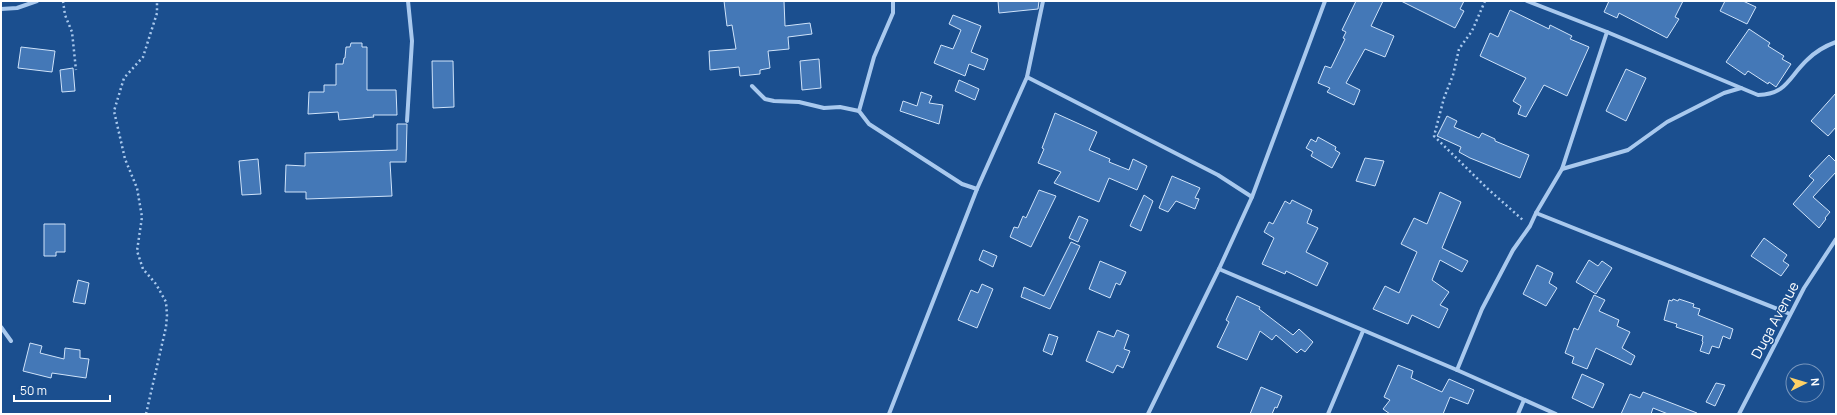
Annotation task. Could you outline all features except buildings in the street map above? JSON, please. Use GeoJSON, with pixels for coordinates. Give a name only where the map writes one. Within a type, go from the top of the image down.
{"type":"FeatureCollection","features":[{"type":"Feature","properties":{"kind":"street"},"geometry":{"type":"LineString","coordinates":[[1,9],[17,8],[37,1]]}},
{"type":"Feature","properties":{"kind":"street"},"geometry":{"type":"LineString","coordinates":[[407,121],[412,41],[408,1]]}},
{"type":"Feature","properties":{"kind":"street"},"geometry":{"type":"LineString","coordinates":[[859,111],[874,57],[893,13],[893,1]]}},
{"type":"Feature","properties":{"kind":"street"},"geometry":{"type":"LineString","coordinates":[[889,414],[978,189],[1027,77],[1043,1]]}},
{"type":"Feature","properties":{"kind":"street"},"geometry":{"type":"LineString","coordinates":[[1148,414],[1219,269],[1252,197],[1325,1]]}},
{"type":"Feature","properties":{"kind":"street"},"geometry":{"type":"LineString","coordinates":[[1527,1],[1607,32],[1758,95],[1770,94],[1781,90],[1806,60],[1822,48],[1836,42]]}},
{"type":"Feature","properties":{"kind":"street"},"geometry":{"type":"LineString","coordinates":[[1458,370],[1482,309],[1513,250],[1530,226],[1562,168],[1607,32]]}},
{"type":"Feature","properties":{"kind":"street"},"geometry":{"type":"LineString","coordinates":[[1027,77],[1218,175],[1252,197]]}},
{"type":"Feature","properties":{"kind":"street"},"geometry":{"type":"LineString","coordinates":[[752,86],[765,99],[774,101],[799,102],[824,108],[840,107],[859,111],[868,124],[962,184],[978,189]]}},
{"type":"Feature","properties":{"kind":"street"},"geometry":{"type":"LineString","coordinates":[[1562,168],[1628,150],[1667,122],[1724,93],[1741,88]]}},
{"type":"Feature","properties":{"kind":"street"},"geometry":{"type":"LineString","coordinates":[[1536,213],[1790,314]]}},
{"type":"Feature","properties":{"kind":"street","name":"Duga Avenue"},"geometry":{"type":"LineString","coordinates":[[1739,414],[1804,288],[1836,239]]}},
{"type":"Feature","properties":{"kind":"street"},"geometry":{"type":"LineString","coordinates":[[1219,269],[1458,370],[1556,414]]}},
{"type":"Feature","properties":{"kind":"street"},"geometry":{"type":"LineString","coordinates":[[1,327],[11,341]]}},
{"type":"Feature","properties":{"kind":"street"},"geometry":{"type":"LineString","coordinates":[[1328,414],[1363,331]]}},
{"type":"Feature","properties":{"kind":"street"},"geometry":{"type":"LineString","coordinates":[[1518,414],[1524,400]]}},
{"type":"Feature","properties":{"kind":"path"},"geometry":{"type":"LineString","coordinates":[[63,1],[65,16],[72,32],[76,70]]}},
{"type":"Feature","properties":{"kind":"path"},"geometry":{"type":"LineString","coordinates":[[146,414],[166,327],[166,302],[156,284],[143,269],[137,251],[142,217],[137,188],[125,159],[114,111],[124,78],[143,57],[157,13],[157,1]]}},
{"type":"Feature","properties":{"kind":"path"},"geometry":{"type":"LineString","coordinates":[[1485,1],[1472,31],[1459,49],[1453,75],[1444,98],[1434,136],[1488,189],[1530,226]]}}]}
